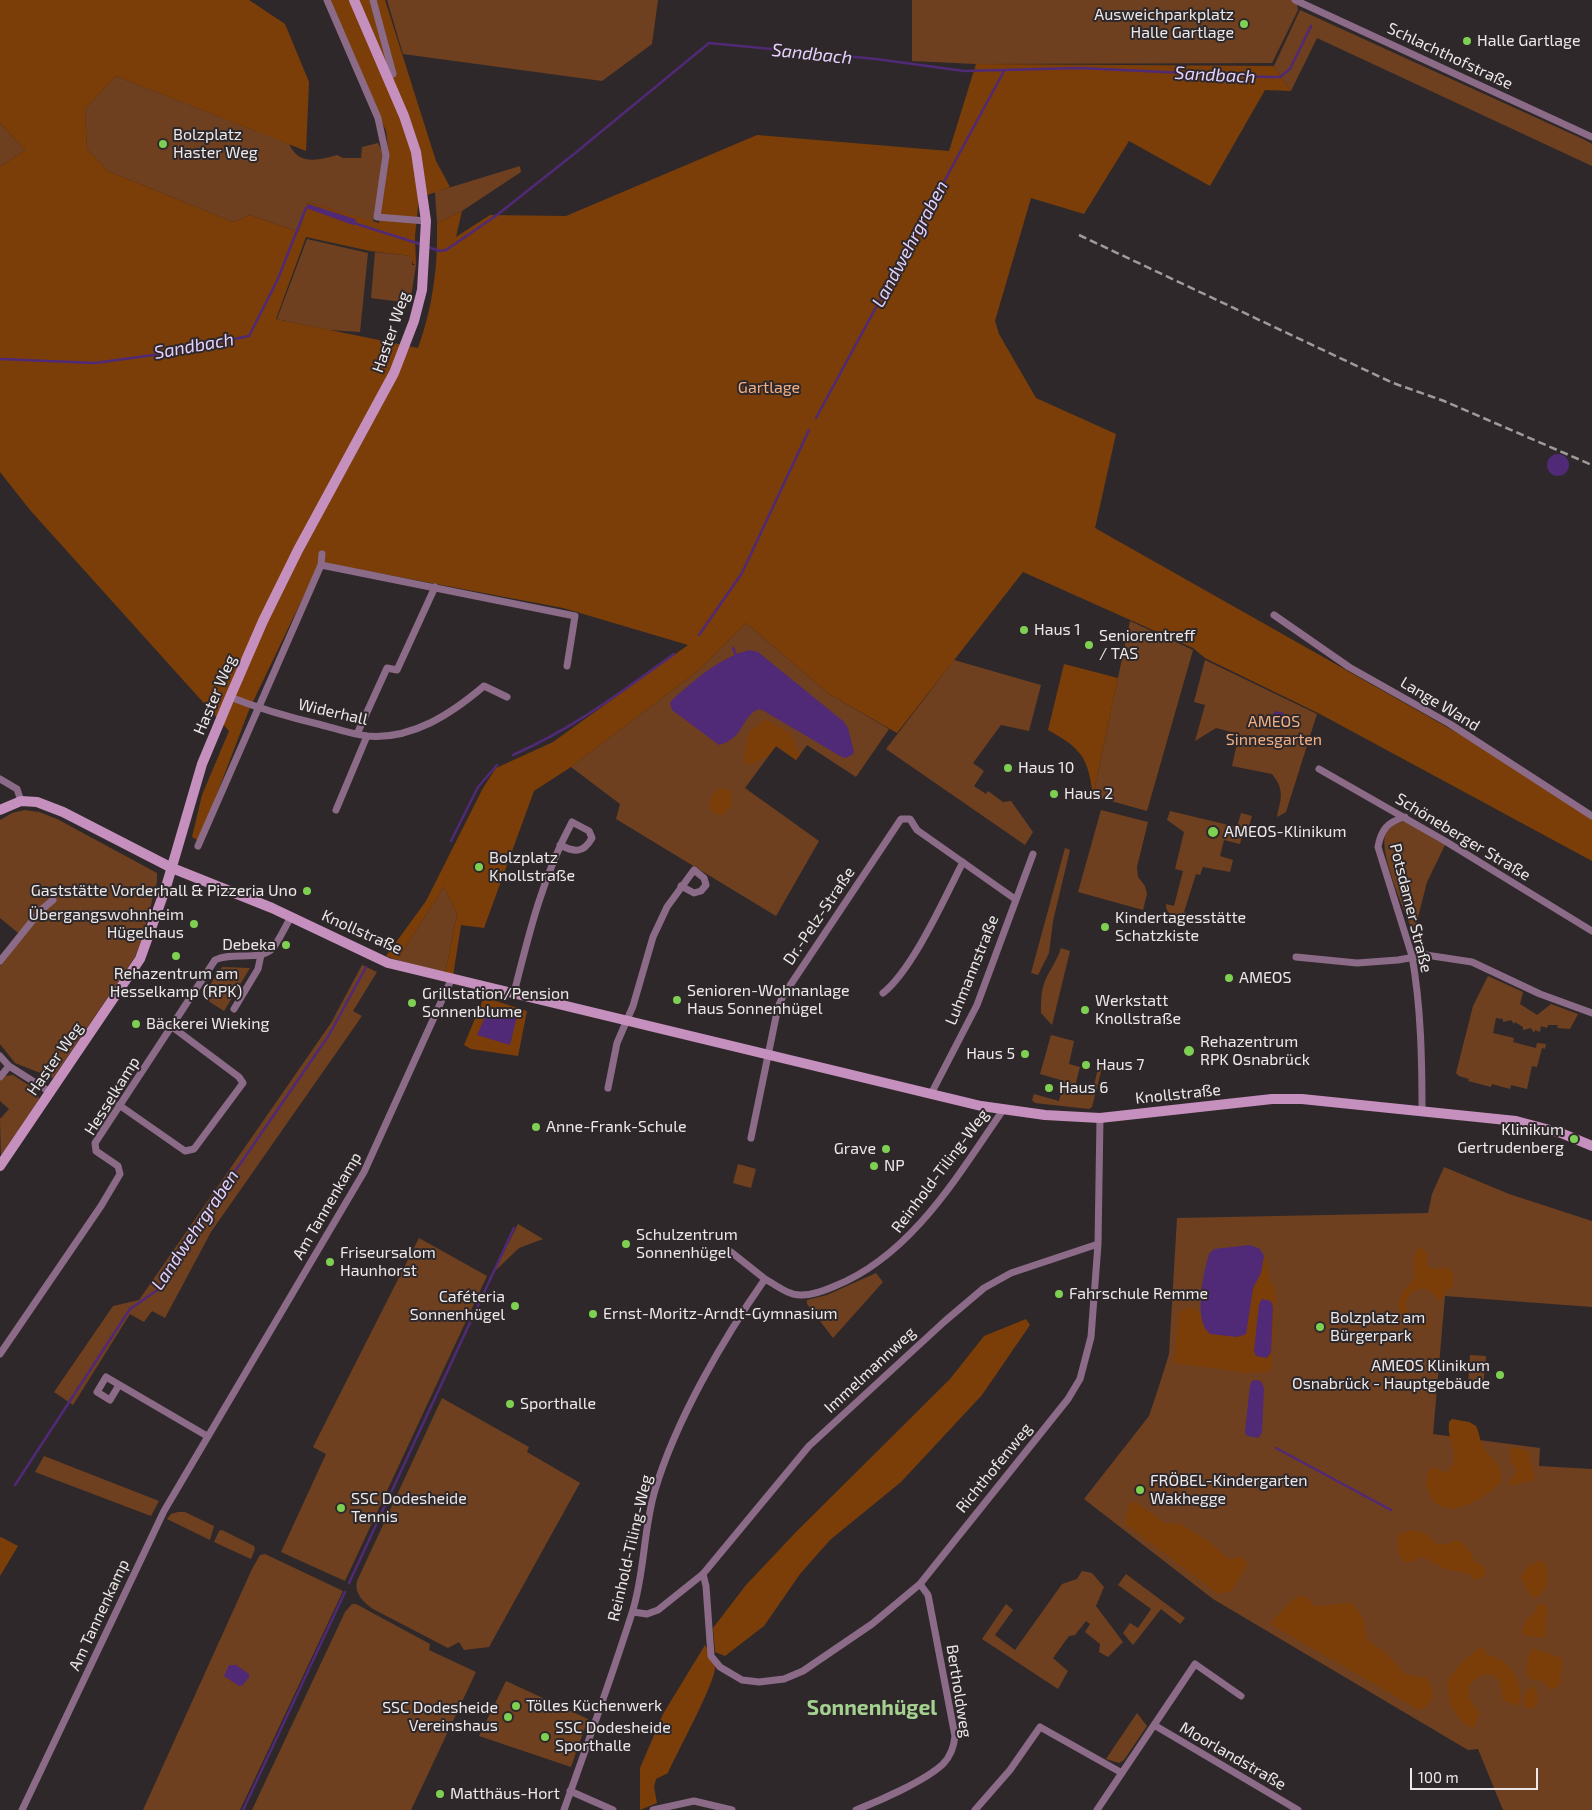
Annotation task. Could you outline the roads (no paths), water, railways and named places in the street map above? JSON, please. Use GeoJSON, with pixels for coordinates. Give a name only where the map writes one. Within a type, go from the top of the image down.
{"type":"FeatureCollection","features":[{"type":"Feature","properties":{"kind":"street"},"geometry":{"type":"LineString","coordinates":[[327,0],[378,118],[383,139],[386,155],[377,217],[426,221]]}},
{"type":"Feature","properties":{"kind":"street","name":"Haster Weg"},"geometry":{"type":"LineString","coordinates":[[0,1166],[140,959],[148,942],[172,868],[202,764],[230,697],[263,621],[298,550],[394,373],[414,321],[422,290],[426,242],[426,221],[416,152],[404,116],[354,0]]}},
{"type":"Feature","properties":{"kind":"street"},"geometry":{"type":"LineString","coordinates":[[373,0],[393,74]]}},
{"type":"Feature","properties":{"kind":"street","name":"Schlachthofstraße"},"geometry":{"type":"LineString","coordinates":[[1296,0],[1592,137]]}},
{"type":"Feature","properties":{"kind":"street"},"geometry":{"type":"LineString","coordinates":[[198,846],[321,565],[322,554]]}},
{"type":"Feature","properties":{"kind":"street"},"geometry":{"type":"LineString","coordinates":[[321,565],[575,616],[566,666]]}},
{"type":"Feature","properties":{"kind":"street"},"geometry":{"type":"LineString","coordinates":[[357,734],[387,668],[397,670],[434,587]]}},
{"type":"Feature","properties":{"kind":"street","name":"Lange Wand"},"geometry":{"type":"LineString","coordinates":[[1274,615],[1349,667],[1450,724],[1592,816]]}},
{"type":"Feature","properties":{"kind":"street","name":"Widerhall"},"geometry":{"type":"LineString","coordinates":[[230,697],[258,708],[367,736],[407,731],[432,722],[461,706],[484,686],[507,697]]}},
{"type":"Feature","properties":{"kind":"street"},"geometry":{"type":"LineString","coordinates":[[336,810],[367,736]]}},
{"type":"Feature","properties":{"kind":"street","name":"Schöneberger Straße"},"geometry":{"type":"LineString","coordinates":[[1319,769],[1405,817],[1592,931]]}},
{"type":"Feature","properties":{"kind":"street"},"geometry":{"type":"LineString","coordinates":[[0,779],[17,789],[21,801],[0,810]]}},
{"type":"Feature","properties":{"kind":"street","name":"Knollstraße"},"geometry":{"type":"LineString","coordinates":[[21,801],[37,802],[62,812],[172,868],[291,917],[380,960],[451,980],[514,993],[1003,1110],[1072,1118],[1100,1118],[1272,1099],[1302,1099],[1516,1121],[1561,1133],[1592,1146]]}},
{"type":"Feature","properties":{"kind":"street","name":"Potsdamer Straße"},"geometry":{"type":"LineString","coordinates":[[1405,817],[1392,821],[1381,832],[1378,847],[1412,956],[1422,1042],[1422,1110]]}},
{"type":"Feature","properties":{"kind":"street","name":"Dr.-Pelz-Straße"},"geometry":{"type":"LineString","coordinates":[[769,1054],[778,1007],[783,996],[900,819],[910,819],[917,830],[963,862]]}},
{"type":"Feature","properties":{"kind":"street"},"geometry":{"type":"LineString","coordinates":[[514,993],[532,920],[544,883],[560,845],[572,822],[589,831],[592,838],[581,851],[572,851],[560,845]]}},
{"type":"Feature","properties":{"kind":"street","name":"Luhmannstraße"},"geometry":{"type":"LineString","coordinates":[[931,1094],[976,1005],[1033,854]]}},
{"type":"Feature","properties":{"kind":"street"},"geometry":{"type":"LineString","coordinates":[[883,993],[895,983],[931,923],[963,862],[1015,899]]}},
{"type":"Feature","properties":{"kind":"street"},"geometry":{"type":"LineString","coordinates":[[608,1088],[617,1043],[653,937],[667,907],[681,886]]}},
{"type":"Feature","properties":{"kind":"street"},"geometry":{"type":"LineString","coordinates":[[0,961],[42,910],[53,900]]}},
{"type":"Feature","properties":{"kind":"street"},"geometry":{"type":"LineString","coordinates":[[234,1009],[258,969],[261,955],[273,947],[291,917]]}},
{"type":"Feature","properties":{"kind":"street","name":"Hesselkamp"},"geometry":{"type":"LineString","coordinates":[[0,1354],[120,1174],[118,1166],[96,1151],[95,1143],[171,1026],[216,960],[224,955],[261,955]]}},
{"type":"Feature","properties":{"kind":"street"},"geometry":{"type":"LineString","coordinates":[[1296,957],[1357,963],[1398,960],[1426,955],[1472,962],[1540,994],[1592,1013]]}},
{"type":"Feature","properties":{"kind":"street","name":"Am Tannenkamp"},"geometry":{"type":"LineString","coordinates":[[22,1810],[154,1532],[207,1436],[364,1172],[451,980]]}},
{"type":"Feature","properties":{"kind":"street"},"geometry":{"type":"LineString","coordinates":[[120,1106],[185,1151],[194,1149],[243,1083],[239,1077],[171,1026]]}},
{"type":"Feature","properties":{"kind":"street"},"geometry":{"type":"LineString","coordinates":[[751,1138],[769,1054]]}},
{"type":"Feature","properties":{"kind":"street"},"geometry":{"type":"LineString","coordinates":[[0,1056],[9,1066],[50,1092]]}},
{"type":"Feature","properties":{"kind":"street"},"geometry":{"type":"LineString","coordinates":[[0,1077],[9,1066]]}},
{"type":"Feature","properties":{"kind":"street","name":"Reinhold-Tiling-Weg"},"geometry":{"type":"LineString","coordinates":[[731,1252],[765,1278],[790,1293],[802,1295],[846,1282],[874,1266],[897,1249],[916,1228],[1003,1110]]}},
{"type":"Feature","properties":{"kind":"street","name":"Richthofenweg"},"geometry":{"type":"LineString","coordinates":[[703,1574],[706,1586],[711,1656],[720,1668],[742,1680],[760,1682],[784,1679],[846,1644],[920,1584],[1068,1399],[1080,1379],[1091,1337],[1098,1244],[1100,1118]]}},
{"type":"Feature","properties":{"kind":"street","name":"Immelmannweg"},"geometry":{"type":"LineString","coordinates":[[633,1612],[647,1614],[658,1610],[703,1574],[717,1560],[809,1446],[945,1321],[997,1279],[1081,1247],[1098,1244]]}},
{"type":"Feature","properties":{"kind":"street","name":"Reinhold-Tiling-Weg"},"geometry":{"type":"LineString","coordinates":[[564,1810],[633,1612],[655,1492],[669,1451],[687,1412],[741,1313],[765,1278]]}},
{"type":"Feature","properties":{"kind":"street"},"geometry":{"type":"LineString","coordinates":[[119,1385],[207,1436]]}},
{"type":"Feature","properties":{"kind":"street","name":"Bertholdweg"},"geometry":{"type":"LineString","coordinates":[[856,1810],[928,1775],[944,1763],[954,1748],[955,1736],[928,1595],[920,1584]]}},
{"type":"Feature","properties":{"kind":"street","name":"Moorlandstraße"},"geometry":{"type":"LineString","coordinates":[[1097,1810],[1195,1664],[1241,1696]]}},
{"type":"Feature","properties":{"kind":"street","name":"Moorlandstraße"},"geometry":{"type":"LineString","coordinates":[[1154,1726],[1298,1810]]}},
{"type":"Feature","properties":{"kind":"street"},"geometry":{"type":"LineString","coordinates":[[975,1810],[1010,1770],[1040,1727],[1122,1773]]}},
{"type":"Feature","properties":{"kind":"street"},"geometry":{"type":"LineString","coordinates":[[570,1791],[612,1810]]}},
{"type":"Feature","properties":{"kind":"street"},"geometry":{"type":"LineString","coordinates":[[653,1810],[694,1801],[732,1810]]}},
{"type":"Feature","properties":{"kind":"waterway","name":"Sandbach"},"geometry":{"type":"LineString","coordinates":[[428,247],[440,251],[446,250],[497,215],[709,43],[876,59],[964,71],[1080,68],[1280,77],[1290,69],[1311,26]]}},
{"type":"Feature","properties":{"kind":"waterway","name":"Landwehrgraben"},"geometry":{"type":"LineString","coordinates":[[816,418],[1004,71]]}},
{"type":"Feature","properties":{"kind":"waterway","name":"Sandbach"},"geometry":{"type":"LineString","coordinates":[[0,359],[95,363],[168,353],[249,336],[277,281],[306,208]]}},
{"type":"Feature","properties":{"kind":"waterway","name":"Sandbach"},"geometry":{"type":"LineString","coordinates":[[357,224],[423,245]]}},
{"type":"Feature","properties":{"kind":"waterway","name":"Landwehrgraben"},"geometry":{"type":"LineString","coordinates":[[699,635],[742,573],[809,430]]}},
{"type":"Feature","properties":{"kind":"waterway"},"geometry":{"type":"LineString","coordinates":[[733,648],[736,655]]}},
{"type":"Feature","properties":{"kind":"waterway","name":"Landwehrgraben"},"geometry":{"type":"LineString","coordinates":[[513,755],[577,721],[674,654]]}},
{"type":"Feature","properties":{"kind":"waterway","name":"Landwehrgraben"},"geometry":{"type":"LineString","coordinates":[[451,841],[478,787],[497,765]]}},
{"type":"Feature","properties":{"kind":"waterway","name":"Landwehrgraben"},"geometry":{"type":"LineString","coordinates":[[15,1485],[130,1309],[159,1289],[196,1228],[329,1035],[366,967]]}},
{"type":"Feature","properties":{"kind":"waterway"},"geometry":{"type":"LineString","coordinates":[[349,1583],[514,1228]]}},
{"type":"Feature","properties":{"kind":"waterway"},"geometry":{"type":"LineString","coordinates":[[1276,1448],[1391,1510]]}},
{"type":"Feature","properties":{"kind":"waterway"},"geometry":{"type":"LineString","coordinates":[[243,1810],[345,1592]]}},
{"type":"Feature","properties":{"kind":"railway"},"geometry":{"type":"LineString","coordinates":[[1079,235],[1393,383],[1444,401],[1592,465]]}},
{"type":"Feature","properties":{"kind":"place","name":"Ausweichparkplatz Halle Gartlage"},"geometry":{"type":"Point","coordinates":[1244,24]}},
{"type":"Feature","properties":{"kind":"place","name":"Halle Gartlage"},"geometry":{"type":"Point","coordinates":[1467,41]}},
{"type":"Feature","properties":{"kind":"place","name":"Bolzplatz Haster Weg"},"geometry":{"type":"Point","coordinates":[163,144]}},
{"type":"Feature","properties":{"kind":"place","name":"Haus 1"},"geometry":{"type":"Point","coordinates":[1024,630]}},
{"type":"Feature","properties":{"kind":"place","name":"Seniorentreff / TAS"},"geometry":{"type":"Point","coordinates":[1089,645]}},
{"type":"Feature","properties":{"kind":"place","name":"Haus 10"},"geometry":{"type":"Point","coordinates":[1008,768]}},
{"type":"Feature","properties":{"kind":"place","name":"Haus 2"},"geometry":{"type":"Point","coordinates":[1054,794]}},
{"type":"Feature","properties":{"kind":"place","name":"AMEOS-Klinikum"},"geometry":{"type":"Point","coordinates":[1213,832]}},
{"type":"Feature","properties":{"kind":"place","name":"Bolzplatz Knollstraße"},"geometry":{"type":"Point","coordinates":[479,867]}},
{"type":"Feature","properties":{"kind":"place","name":"Gaststätte Vorderhall & Pizzeria Uno"},"geometry":{"type":"Point","coordinates":[307,891]}},
{"type":"Feature","properties":{"kind":"place","name":"Übergangswohnheim Hügelhaus"},"geometry":{"type":"Point","coordinates":[194,924]}},
{"type":"Feature","properties":{"kind":"place","name":"Kindertagesstätte Schatzkiste"},"geometry":{"type":"Point","coordinates":[1105,927]}},
{"type":"Feature","properties":{"kind":"place","name":"Debeka"},"geometry":{"type":"Point","coordinates":[286,945]}},
{"type":"Feature","properties":{"kind":"place","name":"Rehazentrum am Hesselkamp (RPK)"},"geometry":{"type":"Point","coordinates":[176,956]}},
{"type":"Feature","properties":{"kind":"place","name":"AMEOS"},"geometry":{"type":"Point","coordinates":[1229,978]}},
{"type":"Feature","properties":{"kind":"place","name":"Senioren-Wohnanlage Haus Sonnenhügel"},"geometry":{"type":"Point","coordinates":[677,1000]}},
{"type":"Feature","properties":{"kind":"place","name":"Grillstation/Pension Sonnenblume"},"geometry":{"type":"Point","coordinates":[412,1003]}},
{"type":"Feature","properties":{"kind":"place","name":"Werkstatt Knollstraße"},"geometry":{"type":"Point","coordinates":[1085,1010]}},
{"type":"Feature","properties":{"kind":"place","name":"Bäckerei Wieking"},"geometry":{"type":"Point","coordinates":[136,1024]}},
{"type":"Feature","properties":{"kind":"place","name":"Rehazentrum RPK Osnabrück"},"geometry":{"type":"Point","coordinates":[1189,1051]}},
{"type":"Feature","properties":{"kind":"place","name":"Haus 5"},"geometry":{"type":"Point","coordinates":[1025,1054]}},
{"type":"Feature","properties":{"kind":"place","name":"Haus 7"},"geometry":{"type":"Point","coordinates":[1086,1065]}},
{"type":"Feature","properties":{"kind":"place","name":"Haus 6"},"geometry":{"type":"Point","coordinates":[1049,1088]}},
{"type":"Feature","properties":{"kind":"place","name":"Anne-Frank-Schule"},"geometry":{"type":"Point","coordinates":[536,1127]}},
{"type":"Feature","properties":{"kind":"place","name":"Klinikum Gertrudenberg"},"geometry":{"type":"Point","coordinates":[1574,1139]}},
{"type":"Feature","properties":{"kind":"place","name":"Grave"},"geometry":{"type":"Point","coordinates":[886,1149]}},
{"type":"Feature","properties":{"kind":"place","name":"NP"},"geometry":{"type":"Point","coordinates":[874,1166]}},
{"type":"Feature","properties":{"kind":"place","name":"Schulzentrum Sonnenhügel"},"geometry":{"type":"Point","coordinates":[626,1244]}},
{"type":"Feature","properties":{"kind":"place","name":"Friseursalom Haunhorst"},"geometry":{"type":"Point","coordinates":[330,1262]}},
{"type":"Feature","properties":{"kind":"place","name":"Fahrschule Remme"},"geometry":{"type":"Point","coordinates":[1059,1294]}},
{"type":"Feature","properties":{"kind":"place","name":"Caféteria Sonnenhügel"},"geometry":{"type":"Point","coordinates":[515,1306]}},
{"type":"Feature","properties":{"kind":"place","name":"Ernst-Moritz-Arndt-Gymnasium"},"geometry":{"type":"Point","coordinates":[593,1314]}},
{"type":"Feature","properties":{"kind":"place","name":"Bolzplatz am Bürgerpark"},"geometry":{"type":"Point","coordinates":[1320,1327]}},
{"type":"Feature","properties":{"kind":"place","name":"AMEOS Klinikum Osnabrück - Hauptgebäude"},"geometry":{"type":"Point","coordinates":[1500,1375]}},
{"type":"Feature","properties":{"kind":"place","name":"Sporthalle"},"geometry":{"type":"Point","coordinates":[510,1404]}},
{"type":"Feature","properties":{"kind":"place","name":"FRÖBEL-Kindergarten Wakhegge"},"geometry":{"type":"Point","coordinates":[1140,1490]}},
{"type":"Feature","properties":{"kind":"place","name":"SSC Dodesheide Tennis"},"geometry":{"type":"Point","coordinates":[341,1508]}},
{"type":"Feature","properties":{"kind":"place","name":"Tölles Küchenwerk"},"geometry":{"type":"Point","coordinates":[516,1706]}},
{"type":"Feature","properties":{"kind":"place","name":"SSC Dodesheide Vereinshaus"},"geometry":{"type":"Point","coordinates":[508,1717]}},
{"type":"Feature","properties":{"kind":"place","name":"SSC Dodesheide Sporthalle"},"geometry":{"type":"Point","coordinates":[545,1737]}},
{"type":"Feature","properties":{"kind":"place","name":"Matthäus-Hort"},"geometry":{"type":"Point","coordinates":[440,1794]}},
{"type":"Feature","properties":{"kind":"district","name":"Sonnenhügel"},"geometry":{"type":"Point","coordinates":[872,1708]}},
{"type":"Feature","properties":{"kind":"park label","name":"Gartlage"},"geometry":{"type":"Point","coordinates":[769,388]}},
{"type":"Feature","properties":{"kind":"park label","name":"AMEOS Sinnesgarten"},"geometry":{"type":"Point","coordinates":[1274,731]}}]}
